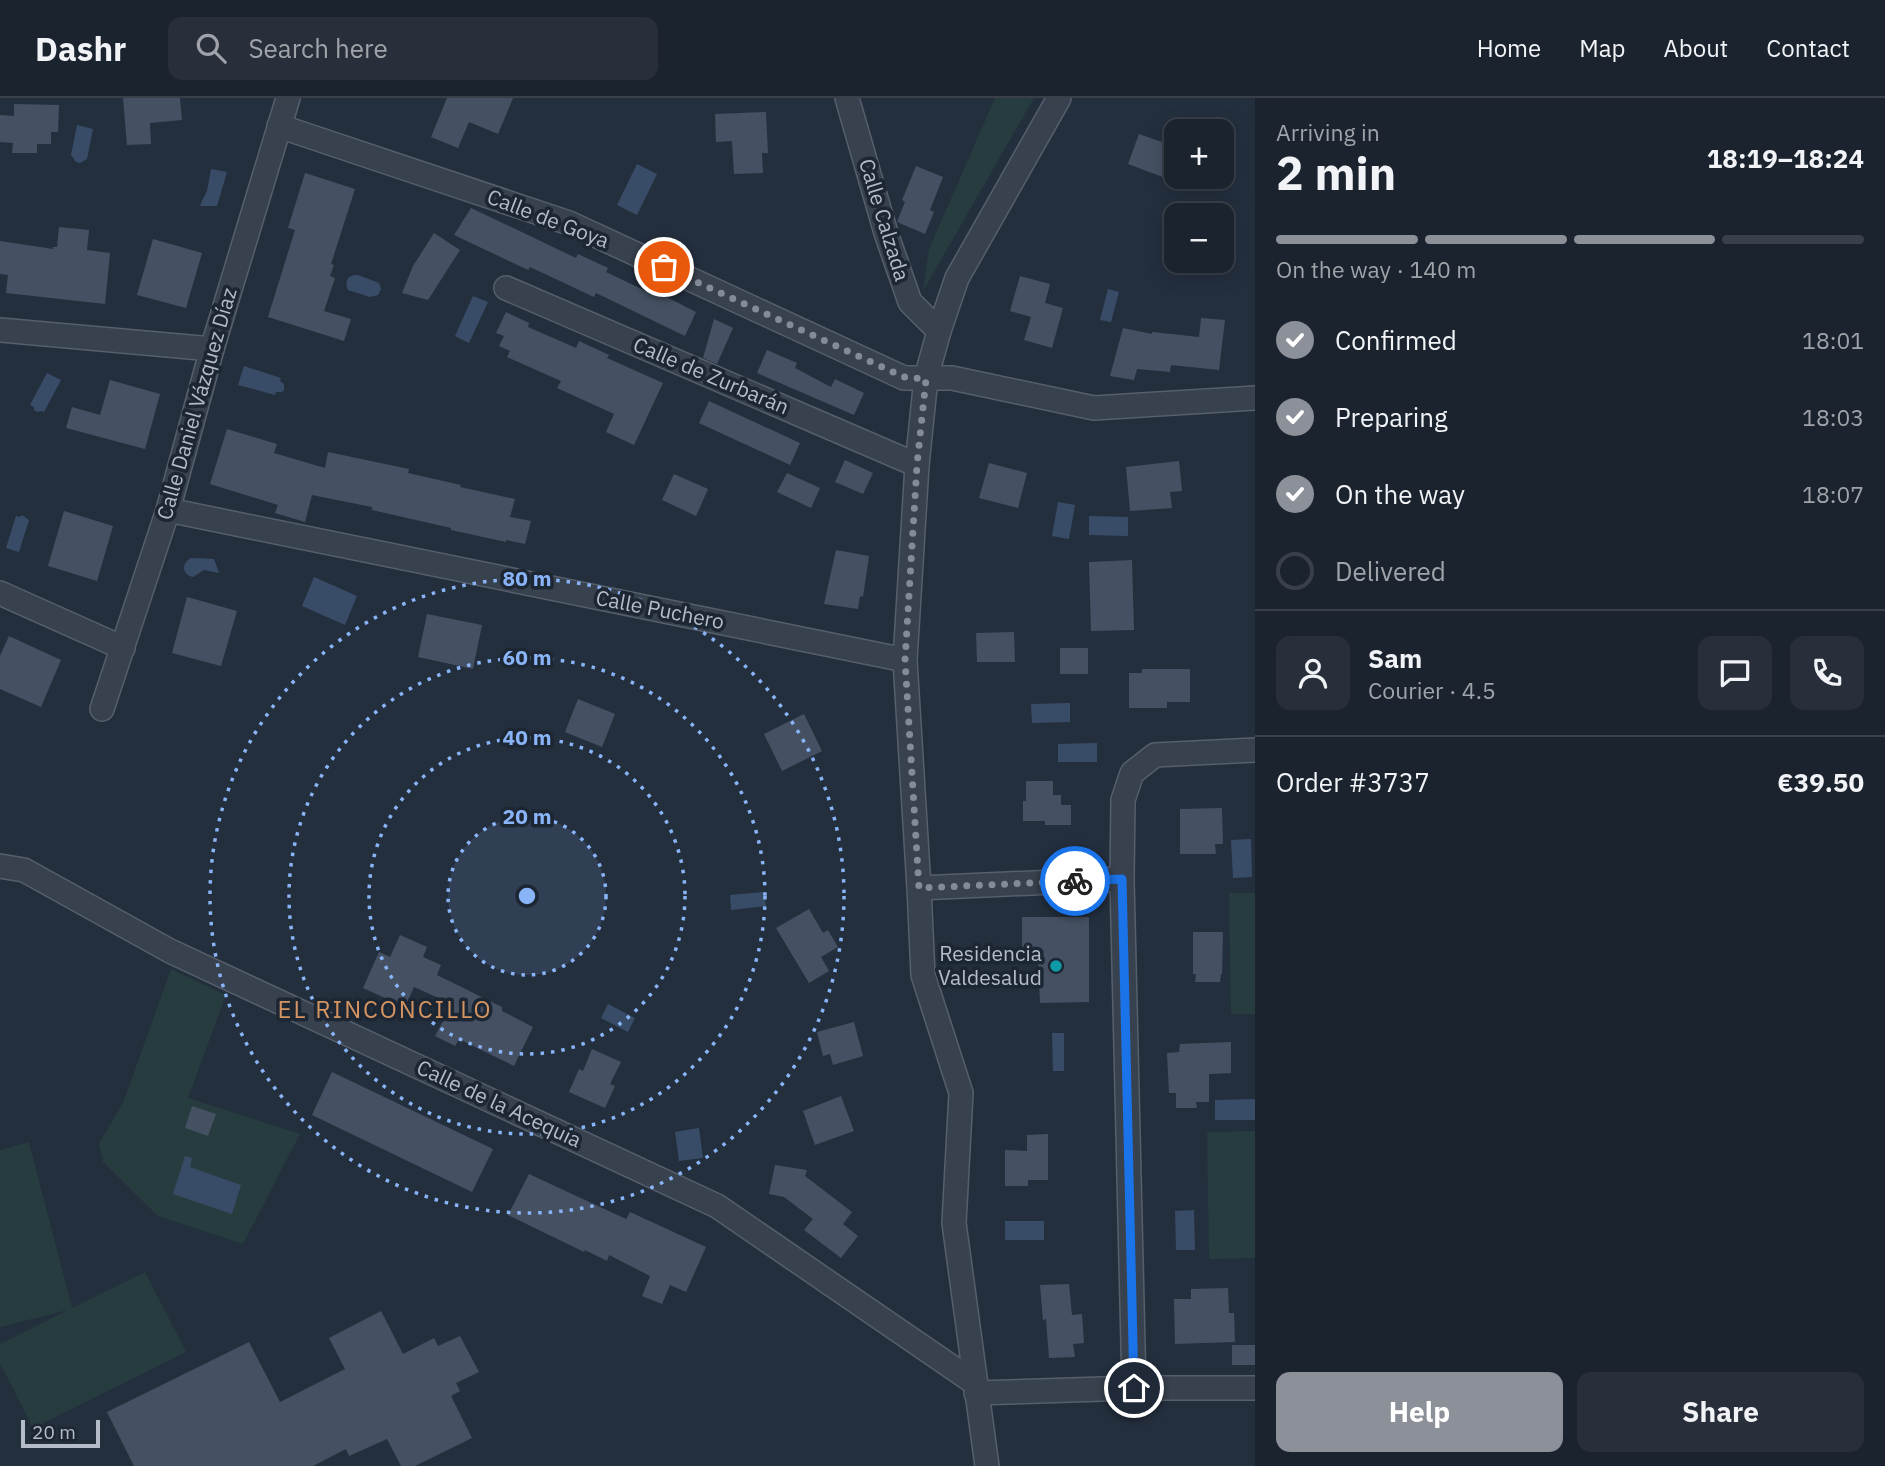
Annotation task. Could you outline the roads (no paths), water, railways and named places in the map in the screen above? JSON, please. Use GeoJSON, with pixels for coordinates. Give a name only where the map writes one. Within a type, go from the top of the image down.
{"type":"FeatureCollection","features":[{"type":"Feature","properties":{"kind":"street","name":"Calle Daniel Vázquez Díaz"},"geometry":{"type":"LineString","coordinates":[[103,709],[168,510],[212,349],[288,98]]}},
{"type":"Feature","properties":{"kind":"street","name":"Calle Calzada"},"geometry":{"type":"LineString","coordinates":[[847,98],[886,233],[910,302],[939,331]]}},
{"type":"Feature","properties":{"kind":"street"},"geometry":{"type":"LineString","coordinates":[[987,1466],[954,1223],[961,1093],[923,975],[905,660],[917,465],[926,379],[939,331],[957,278],[1059,98]]}},
{"type":"Feature","properties":{"kind":"street","name":"Calle de Goya"},"geometry":{"type":"LineString","coordinates":[[279,126],[569,223],[904,377],[952,378],[1094,408],[1255,398]]}},
{"type":"Feature","properties":{"kind":"street","name":"Calle de Zurbarán"},"geometry":{"type":"LineString","coordinates":[[506,288],[917,465]]}},
{"type":"Feature","properties":{"kind":"street"},"geometry":{"type":"LineString","coordinates":[[0,330],[212,349]]}},
{"type":"Feature","properties":{"kind":"street","name":"Calle Puchero"},"geometry":{"type":"LineString","coordinates":[[168,510],[905,660]]}},
{"type":"Feature","properties":{"kind":"street"},"geometry":{"type":"LineString","coordinates":[[0,593],[123,648]]}},
{"type":"Feature","properties":{"kind":"street"},"geometry":{"type":"LineString","coordinates":[[1134,1388],[1122,879],[1123,800],[1132,773],[1155,755],[1255,750]]}},
{"type":"Feature","properties":{"kind":"street","name":"Calle de la Acequia"},"geometry":{"type":"LineString","coordinates":[[0,866],[24,870],[170,951],[717,1206],[976,1388]]}},
{"type":"Feature","properties":{"kind":"street"},"geometry":{"type":"LineString","coordinates":[[919,888],[1122,879]]}},
{"type":"Feature","properties":{"kind":"street"},"geometry":{"type":"LineString","coordinates":[[976,1388],[1255,1388]]}},
{"type":"Feature","properties":{"kind":"water"},"geometry":{"type":"Polygon","coordinates":[[[77,125],[93,129],[87,159],[80,163],[71,155],[77,125]]]}},
{"type":"Feature","properties":{"kind":"water"},"geometry":{"type":"Polygon","coordinates":[[[637,164],[657,174],[637,215],[617,205],[637,164]]]}},
{"type":"Feature","properties":{"kind":"water"},"geometry":{"type":"Polygon","coordinates":[[[211,169],[227,172],[217,206],[200,206],[207,191],[211,169]]]}},
{"type":"Feature","properties":{"kind":"water"},"geometry":{"type":"Polygon","coordinates":[[[358,275],[379,283],[381,289],[378,295],[370,297],[348,290],[348,279],[358,275]]]}},
{"type":"Feature","properties":{"kind":"water"},"geometry":{"type":"Polygon","coordinates":[[[1108,289],[1119,292],[1111,322],[1100,320],[1108,289]]]}},
{"type":"Feature","properties":{"kind":"water"},"geometry":{"type":"Polygon","coordinates":[[[473,296],[488,302],[469,343],[455,336],[473,296]]]}},
{"type":"Feature","properties":{"kind":"water"},"geometry":{"type":"Polygon","coordinates":[[[244,366],[281,378],[284,390],[276,392],[275,395],[238,385],[244,366]]]}},
{"type":"Feature","properties":{"kind":"water"},"geometry":{"type":"Polygon","coordinates":[[[47,373],[61,380],[44,412],[37,412],[30,405],[47,373]]]}},
{"type":"Feature","properties":{"kind":"water"},"geometry":{"type":"Polygon","coordinates":[[[1058,502],[1075,505],[1069,539],[1052,536],[1058,502]]]}},
{"type":"Feature","properties":{"kind":"water"},"geometry":{"type":"Polygon","coordinates":[[[22,515],[29,520],[19,552],[6,548],[16,516],[22,515]]]}},
{"type":"Feature","properties":{"kind":"water"},"geometry":{"type":"Polygon","coordinates":[[[1089,516],[1128,517],[1128,536],[1089,535],[1089,516]]]}},
{"type":"Feature","properties":{"kind":"water"},"geometry":{"type":"Polygon","coordinates":[[[191,558],[214,559],[219,573],[204,570],[193,577],[189,576],[184,566],[191,558]]]}},
{"type":"Feature","properties":{"kind":"water"},"geometry":{"type":"Polygon","coordinates":[[[314,577],[357,596],[345,625],[302,606],[314,577]]]}},
{"type":"Feature","properties":{"kind":"water"},"geometry":{"type":"Polygon","coordinates":[[[1070,703],[1070,722],[1032,723],[1031,704],[1070,703]]]}},
{"type":"Feature","properties":{"kind":"water"},"geometry":{"type":"Polygon","coordinates":[[[1097,743],[1097,762],[1058,762],[1058,744],[1097,743]]]}},
{"type":"Feature","properties":{"kind":"water"},"geometry":{"type":"Polygon","coordinates":[[[1251,839],[1252,877],[1233,878],[1231,840],[1251,839]]]}},
{"type":"Feature","properties":{"kind":"water"},"geometry":{"type":"Polygon","coordinates":[[[764,892],[766,906],[731,910],[730,895],[764,892]]]}},
{"type":"Feature","properties":{"kind":"water"},"geometry":{"type":"Polygon","coordinates":[[[608,1004],[635,1018],[628,1032],[601,1018],[608,1004]]]}},
{"type":"Feature","properties":{"kind":"water"},"geometry":{"type":"Polygon","coordinates":[[[1052,1033],[1064,1033],[1064,1071],[1053,1071],[1052,1033]]]}},
{"type":"Feature","properties":{"kind":"water"},"geometry":{"type":"Polygon","coordinates":[[[1255,1099],[1255,1120],[1215,1120],[1215,1100],[1255,1099]]]}},
{"type":"Feature","properties":{"kind":"water"},"geometry":{"type":"Polygon","coordinates":[[[699,1128],[703,1158],[679,1161],[675,1132],[699,1128]]]}},
{"type":"Feature","properties":{"kind":"water"},"geometry":{"type":"Polygon","coordinates":[[[185,1156],[192,1158],[190,1167],[241,1185],[232,1214],[173,1194],[185,1156]]]}},
{"type":"Feature","properties":{"kind":"water"},"geometry":{"type":"Polygon","coordinates":[[[1194,1210],[1195,1250],[1176,1250],[1175,1211],[1194,1210]]]}},
{"type":"Feature","properties":{"kind":"water"},"geometry":{"type":"Polygon","coordinates":[[[1005,1221],[1044,1221],[1044,1240],[1005,1240],[1005,1221]]]}},
{"type":"Feature","properties":{"kind":"place","name":"Residencia Valdesalud"},"geometry":{"type":"Point","coordinates":[1056,966]}},
{"type":"Feature","properties":{"kind":"district","name":"EL RINCONCILLO"},"geometry":{"type":"Point","coordinates":[385,1010]}}]}
